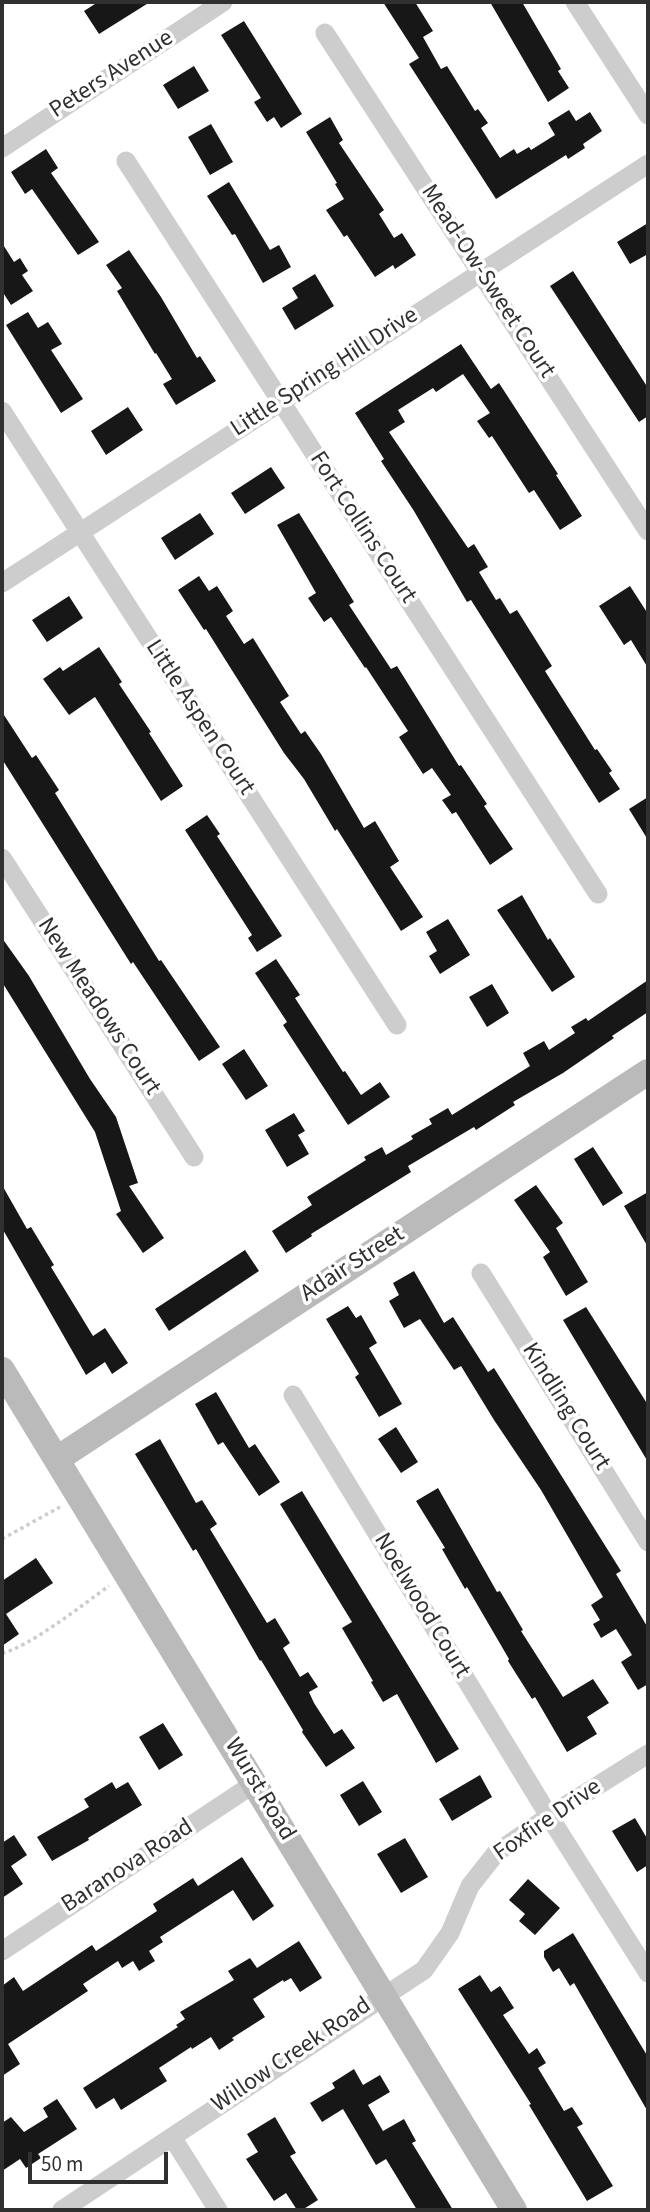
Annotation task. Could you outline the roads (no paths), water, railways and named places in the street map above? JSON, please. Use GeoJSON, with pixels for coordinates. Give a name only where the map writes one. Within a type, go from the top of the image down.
{"type":"FeatureCollection","features":[{"type":"Feature","properties":{"kind":"street"},"geometry":{"type":"LineString","coordinates":[[575,2],[648,115]]}},
{"type":"Feature","properties":{"kind":"street","name":"Peters Avenue"},"geometry":{"type":"LineString","coordinates":[[2,148],[216,4]]}},
{"type":"Feature","properties":{"kind":"street","name":"Mead-Ow-Sweet Court"},"geometry":{"type":"LineString","coordinates":[[325,33],[648,531]]}},
{"type":"Feature","properties":{"kind":"street","name":"Fort Collins Court"},"geometry":{"type":"LineString","coordinates":[[126,161],[598,894]]}},
{"type":"Feature","properties":{"kind":"street","name":"Little Spring Hill Drive"},"geometry":{"type":"LineString","coordinates":[[2,583],[648,164]]}},
{"type":"Feature","properties":{"kind":"street","name":"Little Aspen Court"},"geometry":{"type":"LineString","coordinates":[[2,411],[397,1025]]}},
{"type":"Feature","properties":{"kind":"street","name":"New Meadows Court"},"geometry":{"type":"LineString","coordinates":[[2,858],[194,1157]]}},
{"type":"Feature","properties":{"kind":"street","name":"Adair Street"},"geometry":{"type":"LineString","coordinates":[[57,1459],[648,1072]]}},
{"type":"Feature","properties":{"kind":"street","name":"Kindling Court"},"geometry":{"type":"LineString","coordinates":[[481,1273],[648,1542]]}},
{"type":"Feature","properties":{"kind":"street","name":"Wurst Road"},"geometry":{"type":"LineString","coordinates":[[2,1370],[514,2210]]}},
{"type":"Feature","properties":{"kind":"street","name":"Noelwood Court"},"geometry":{"type":"LineString","coordinates":[[293,1395],[549,1816],[648,1973]]}},
{"type":"Feature","properties":{"kind":"street","name":"Foxfire Drive"},"geometry":{"type":"LineString","coordinates":[[382,1996],[424,1970],[450,1933],[470,1886],[496,1853],[648,1754]]}},
{"type":"Feature","properties":{"kind":"street","name":"Baranova Road"},"geometry":{"type":"LineString","coordinates":[[2,1951],[255,1783]]}},
{"type":"Feature","properties":{"kind":"street","name":"Willow Creek Road"},"geometry":{"type":"LineString","coordinates":[[62,2210],[382,1996]]}},
{"type":"Feature","properties":{"kind":"street"},"geometry":{"type":"LineString","coordinates":[[172,2137],[218,2210]]}}]}
